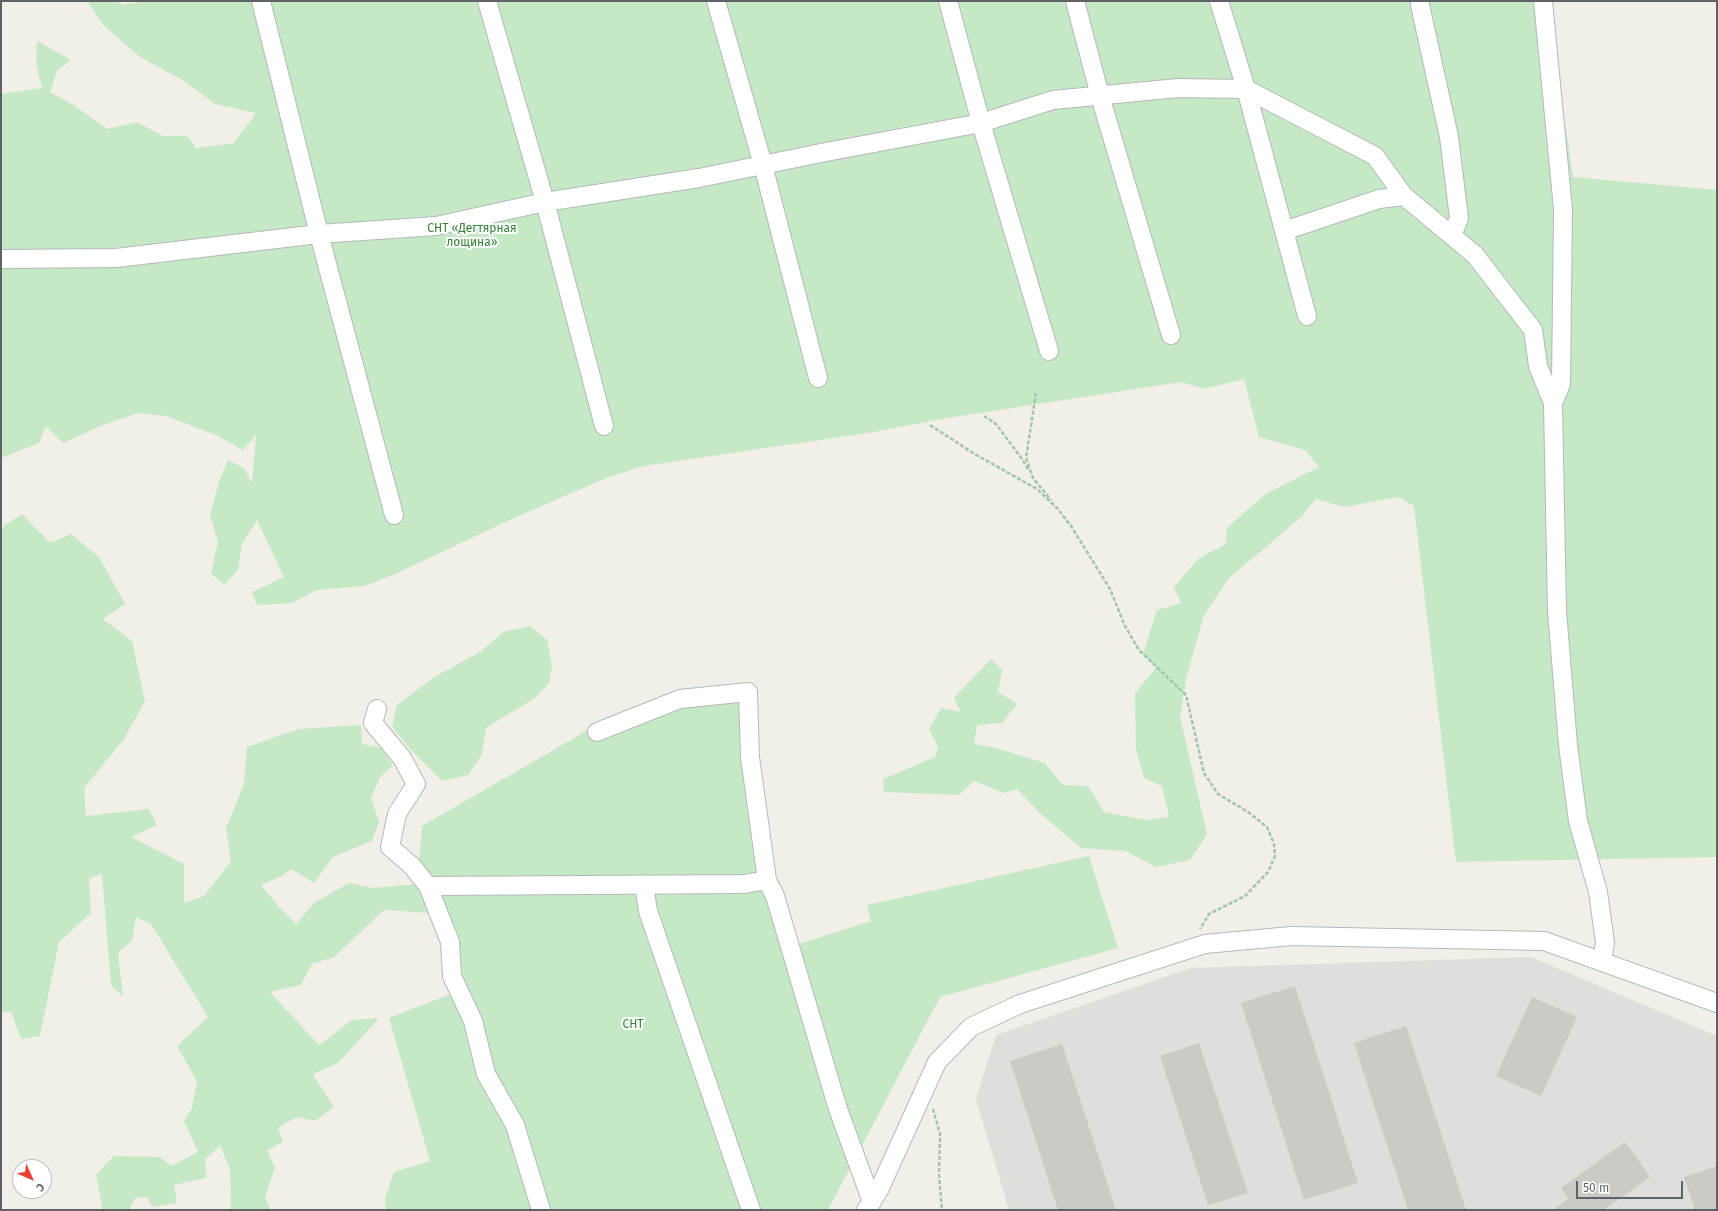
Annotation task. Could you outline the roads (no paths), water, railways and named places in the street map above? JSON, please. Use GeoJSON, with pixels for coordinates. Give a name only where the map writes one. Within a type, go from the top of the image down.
{"type":"FeatureCollection","features":[{"type":"Feature","properties":{"kind":"street"},"geometry":{"type":"LineString","coordinates":[[261,1],[319,234],[394,516]]}},
{"type":"Feature","properties":{"kind":"street"},"geometry":{"type":"LineString","coordinates":[[487,1],[545,202],[604,426]]}},
{"type":"Feature","properties":{"kind":"street"},"geometry":{"type":"LineString","coordinates":[[716,1],[763,165],[818,378]]}},
{"type":"Feature","properties":{"kind":"street"},"geometry":{"type":"LineString","coordinates":[[948,1],[981,123],[1049,350]]}},
{"type":"Feature","properties":{"kind":"street"},"geometry":{"type":"LineString","coordinates":[[1075,1],[1100,96],[1171,335]]}},
{"type":"Feature","properties":{"kind":"street"},"geometry":{"type":"LineString","coordinates":[[1219,1],[1246,88],[1307,316]]}},
{"type":"Feature","properties":{"kind":"street"},"geometry":{"type":"LineString","coordinates":[[1543,1],[1563,209],[1561,384],[1553,402]]}},
{"type":"Feature","properties":{"kind":"street"},"geometry":{"type":"LineString","coordinates":[[1420,5],[1449,137],[1459,218],[1452,236]]}},
{"type":"Feature","properties":{"kind":"street"},"geometry":{"type":"LineString","coordinates":[[1,259],[116,258],[319,234],[436,226],[545,202],[699,178],[981,123],[1053,100],[1178,88],[1246,88],[1375,156],[1404,196],[1475,255],[1533,330],[1538,366],[1553,402],[1557,611],[1568,745],[1578,821],[1598,892],[1605,942],[1602,962]]}},
{"type":"Feature","properties":{"kind":"street"},"geometry":{"type":"LineString","coordinates":[[1284,231],[1379,199],[1404,196]]}},
{"type":"Feature","properties":{"kind":"street"},"geometry":{"type":"LineString","coordinates":[[597,732],[680,699],[748,692],[750,757],[767,880],[775,896],[838,1109],[869,1206]]}},
{"type":"Feature","properties":{"kind":"street"},"geometry":{"type":"LineString","coordinates":[[377,709],[373,723],[402,758],[416,784],[397,814],[390,848],[412,866],[428,886],[450,942],[452,976],[473,1021],[486,1074],[515,1125],[541,1210]]}},
{"type":"Feature","properties":{"kind":"street"},"geometry":{"type":"LineString","coordinates":[[428,886],[744,884],[767,880]]}},
{"type":"Feature","properties":{"kind":"street"},"geometry":{"type":"LineString","coordinates":[[644,885],[648,911],[751,1210]]}},
{"type":"Feature","properties":{"kind":"street"},"geometry":{"type":"LineString","coordinates":[[869,1206],[879,1190],[937,1062],[971,1027],[1020,1004],[1205,944],[1291,936],[1544,941],[1717,1003]]}},
{"type":"Feature","properties":{"kind":"park label","name":"СНТ «Дегтярная лощина»"},"geometry":{"type":"Point","coordinates":[472,236]}},
{"type":"Feature","properties":{"kind":"park label","name":"СНТ"},"geometry":{"type":"Point","coordinates":[633,1025]}}]}
